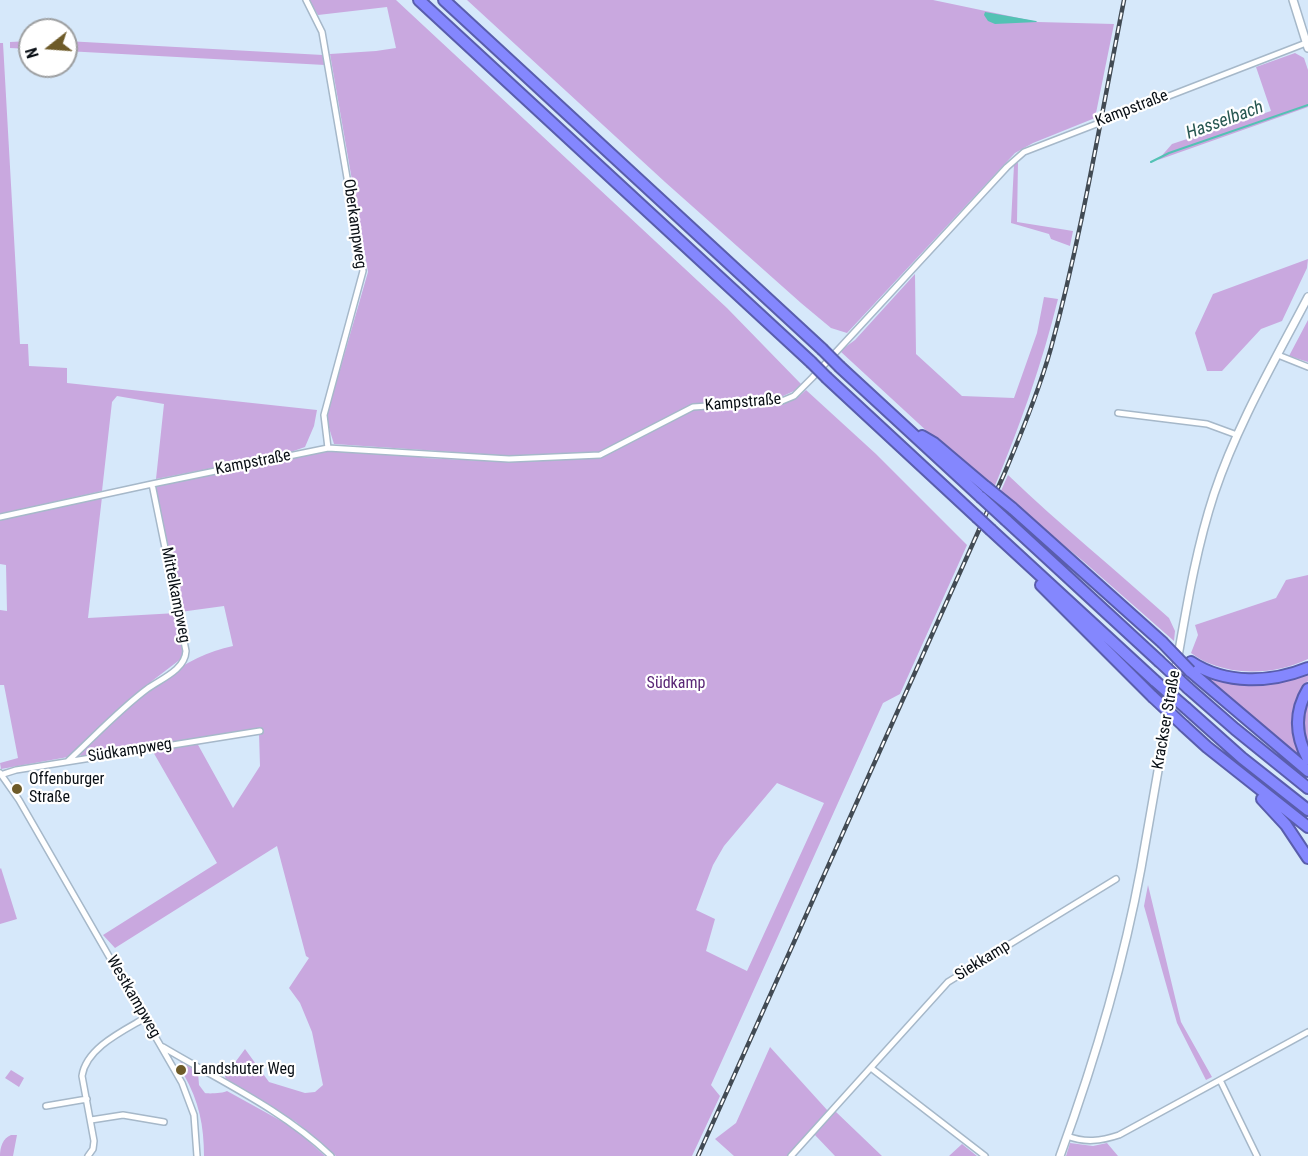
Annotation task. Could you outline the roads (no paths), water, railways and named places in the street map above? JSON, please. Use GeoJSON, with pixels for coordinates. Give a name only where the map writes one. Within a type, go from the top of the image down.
{"type":"FeatureCollection","features":[{"type":"Feature","properties":{"kind":"highway"},"geometry":{"type":"LineString","coordinates":[[418,0],[1155,681],[1242,758],[1308,810]]}},
{"type":"Feature","properties":{"kind":"highway"},"geometry":{"type":"LineString","coordinates":[[444,0],[840,367],[983,492],[1006,520],[1188,688],[1308,788]]}},
{"type":"Feature","properties":{"kind":"highway"},"geometry":{"type":"LineString","coordinates":[[983,492],[1011,508],[1308,771]]}},
{"type":"Feature","properties":{"kind":"highway"},"geometry":{"type":"LineString","coordinates":[[1029,565],[1035,579],[1153,697],[1208,747],[1308,827]]}},
{"type":"Feature","properties":{"kind":"highway"},"geometry":{"type":"LineString","coordinates":[[1191,667],[1247,679],[1274,678],[1308,668]]}},
{"type":"Feature","properties":{"kind":"highway"},"geometry":{"type":"LineString","coordinates":[[1308,689],[1297,716],[1300,740],[1308,759]]}},
{"type":"Feature","properties":{"kind":"highway"},"geometry":{"type":"LineString","coordinates":[[1208,747],[1272,809],[1308,858]]}},
{"type":"Feature","properties":{"kind":"street","name":"Oberkampweg"},"geometry":{"type":"LineString","coordinates":[[306,0],[322,32],[363,271],[324,416],[328,448]]}},
{"type":"Feature","properties":{"kind":"street"},"geometry":{"type":"LineString","coordinates":[[1293,0],[1307,46]]}},
{"type":"Feature","properties":{"kind":"street","name":"Kampstraße"},"geometry":{"type":"LineString","coordinates":[[0,517],[328,448],[509,459],[600,455],[693,407],[782,401],[794,396],[812,378],[1024,152],[1307,46]]}},
{"type":"Feature","properties":{"kind":"street","name":"Krackser Straße"},"geometry":{"type":"LineString","coordinates":[[1060,1156],[1099,1038],[1121,956],[1140,870],[1191,581],[1214,492],[1237,435],[1308,297]]}},
{"type":"Feature","properties":{"kind":"street"},"geometry":{"type":"LineString","coordinates":[[1278,355],[1308,367]]}},
{"type":"Feature","properties":{"kind":"street"},"geometry":{"type":"LineString","coordinates":[[1118,413],[1207,424],[1237,435]]}},
{"type":"Feature","properties":{"kind":"street","name":"Mittelkampweg"},"geometry":{"type":"LineString","coordinates":[[68,761],[140,695],[179,667],[186,658],[152,484]]}},
{"type":"Feature","properties":{"kind":"street","name":"Südkampweg"},"geometry":{"type":"LineString","coordinates":[[0,775],[68,761],[260,731]]}},
{"type":"Feature","properties":{"kind":"street","name":"Westkampweg"},"geometry":{"type":"LineString","coordinates":[[0,775],[22,806],[161,1046],[275,1112],[313,1138],[331,1156]]}},
{"type":"Feature","properties":{"kind":"street","name":"Siekkamp"},"geometry":{"type":"LineString","coordinates":[[791,1156],[948,982],[1116,879]]}},
{"type":"Feature","properties":{"kind":"street"},"geometry":{"type":"LineString","coordinates":[[90,1156],[94,1141],[83,1072],[91,1057],[114,1036],[145,1018]]}},
{"type":"Feature","properties":{"kind":"street"},"geometry":{"type":"LineString","coordinates":[[1067,1136],[1083,1141],[1103,1140],[1119,1135],[1308,1032]]}},
{"type":"Feature","properties":{"kind":"street"},"geometry":{"type":"LineString","coordinates":[[161,1046],[190,1100],[196,1125],[197,1156]]}},
{"type":"Feature","properties":{"kind":"street"},"geometry":{"type":"LineString","coordinates":[[871,1068],[985,1156]]}},
{"type":"Feature","properties":{"kind":"street"},"geometry":{"type":"LineString","coordinates":[[1220,1080],[1257,1156]]}},
{"type":"Feature","properties":{"kind":"street"},"geometry":{"type":"LineString","coordinates":[[46,1106],[87,1099]]}},
{"type":"Feature","properties":{"kind":"street"},"geometry":{"type":"LineString","coordinates":[[91,1120],[120,1115],[164,1122]]}},
{"type":"Feature","properties":{"kind":"waterway","name":"Hasselbach"},"geometry":{"type":"LineString","coordinates":[[1151,162],[1169,153],[1308,105]]}},
{"type":"Feature","properties":{"kind":"railway"},"geometry":{"type":"LineString","coordinates":[[698,1156],[1005,472],[1036,396],[1051,348],[1072,262],[1124,0]]}},
{"type":"Feature","properties":{"kind":"place","name":"Offenburger Straße"},"geometry":{"type":"Point","coordinates":[17,789]}},
{"type":"Feature","properties":{"kind":"place","name":"Landshuter Weg"},"geometry":{"type":"Point","coordinates":[181,1070]}},
{"type":"Feature","properties":{"kind":"park label","name":"Südkamp"},"geometry":{"type":"Point","coordinates":[676,684]}}]}
